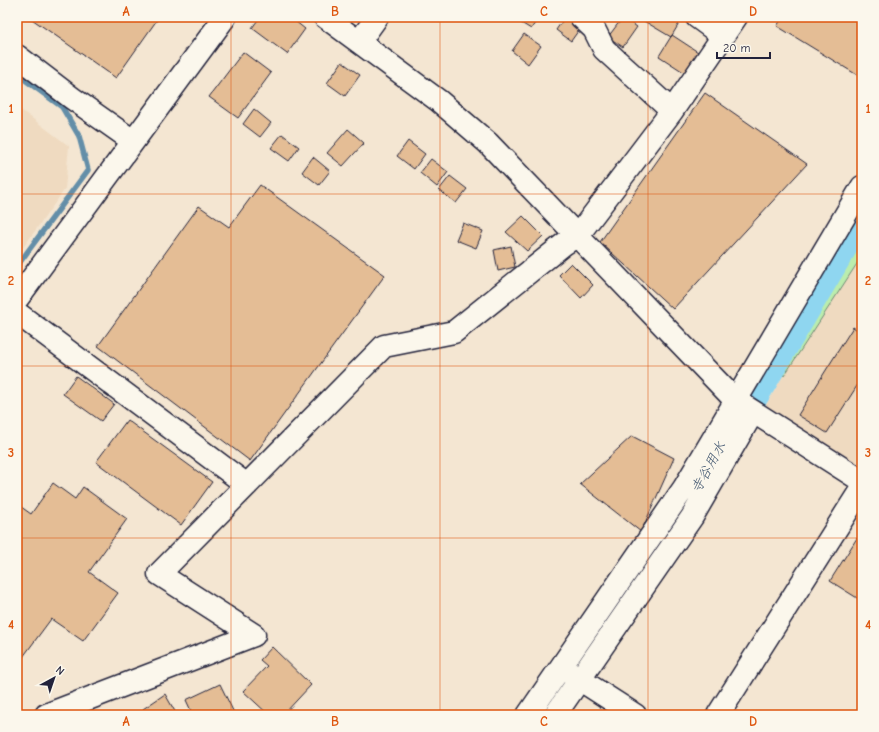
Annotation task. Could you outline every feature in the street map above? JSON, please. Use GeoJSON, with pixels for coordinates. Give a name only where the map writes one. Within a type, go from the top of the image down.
{"type":"FeatureCollection","features":[{"type":"Feature","properties":{"kind":"street"},"geometry":{"type":"LineString","coordinates":[[17,299],[225,17]]}},
{"type":"Feature","properties":{"kind":"street"},"geometry":{"type":"LineString","coordinates":[[325,17],[440,101],[488,143],[735,400],[862,481]]}},
{"type":"Feature","properties":{"kind":"street"},"geometry":{"type":"LineString","coordinates":[[359,42],[377,17]]}},
{"type":"Feature","properties":{"kind":"street"},"geometry":{"type":"LineString","coordinates":[[581,17],[594,29],[604,49],[672,111]]}},
{"type":"Feature","properties":{"kind":"street"},"geometry":{"type":"LineString","coordinates":[[697,17],[723,36]]}},
{"type":"Feature","properties":{"kind":"street"},"geometry":{"type":"LineString","coordinates":[[46,715],[254,635],[160,574],[384,346],[454,332],[564,244],[578,235],[672,111],[736,17]]}},
{"type":"Feature","properties":{"kind":"street"},"geometry":{"type":"LineString","coordinates":[[17,56],[72,98],[133,141]]}},
{"type":"Feature","properties":{"kind":"street"},"geometry":{"type":"LineString","coordinates":[[528,715],[684,488],[862,187]]}},
{"type":"Feature","properties":{"kind":"street"},"geometry":{"type":"LineString","coordinates":[[17,313],[247,484]]}},
{"type":"Feature","properties":{"kind":"street"},"geometry":{"type":"LineString","coordinates":[[555,715],[692,517],[753,412]]}},
{"type":"Feature","properties":{"kind":"street"},"geometry":{"type":"LineString","coordinates":[[718,715],[862,488]]}},
{"type":"Feature","properties":{"kind":"street"},"geometry":{"type":"LineString","coordinates":[[561,667],[635,715]]}},
{"type":"Feature","properties":{"kind":"shaded area"},"geometry":{"type":"Polygon","coordinates":[[[17,107],[69,146],[65,189],[17,256],[17,107]]]}},
{"type":"Feature","properties":{"kind":"shaded area"},"geometry":{"type":"Polygon","coordinates":[[[862,239],[862,481],[759,417],[862,239]]]}},
{"type":"Feature","properties":{"kind":"green space"},"geometry":{"type":"Polygon","coordinates":[[[862,225],[862,256],[784,376],[776,367],[862,225]]]}},
{"type":"Feature","properties":{"kind":"building"},"geometry":{"type":"Polygon","coordinates":[[[29,17],[159,17],[116,78],[29,17]]]}},
{"type":"Feature","properties":{"kind":"building"},"geometry":{"type":"Polygon","coordinates":[[[260,17],[290,17],[305,29],[287,54],[252,28],[260,17]]]}},
{"type":"Feature","properties":{"kind":"building"},"geometry":{"type":"Polygon","coordinates":[[[521,17],[539,17],[531,29],[518,21],[521,17]]]}},
{"type":"Feature","properties":{"kind":"building"},"geometry":{"type":"Polygon","coordinates":[[[565,17],[568,17],[581,27],[571,41],[556,30],[565,17]]]}},
{"type":"Feature","properties":{"kind":"building"},"geometry":{"type":"Polygon","coordinates":[[[623,17],[637,27],[623,47],[608,37],[623,17]]]}},
{"type":"Feature","properties":{"kind":"building"},"geometry":{"type":"Polygon","coordinates":[[[646,17],[683,17],[671,37],[644,21],[646,17]]]}},
{"type":"Feature","properties":{"kind":"building"},"geometry":{"type":"Polygon","coordinates":[[[783,17],[862,17],[862,78],[777,26],[783,17]]]}},
{"type":"Feature","properties":{"kind":"building"},"geometry":{"type":"Polygon","coordinates":[[[524,34],[541,46],[528,64],[512,51],[524,34]]]}},
{"type":"Feature","properties":{"kind":"building"},"geometry":{"type":"Polygon","coordinates":[[[672,35],[698,52],[685,73],[659,56],[672,35]]]}},
{"type":"Feature","properties":{"kind":"building"},"geometry":{"type":"Polygon","coordinates":[[[243,52],[271,73],[238,118],[209,97],[243,52]]]}},
{"type":"Feature","properties":{"kind":"building"},"geometry":{"type":"Polygon","coordinates":[[[342,62],[360,75],[345,96],[327,83],[342,62]]]}},
{"type":"Feature","properties":{"kind":"building"},"geometry":{"type":"Polygon","coordinates":[[[705,93],[807,164],[673,309],[600,242],[705,93]]]}},
{"type":"Feature","properties":{"kind":"building"},"geometry":{"type":"Polygon","coordinates":[[[254,109],[271,123],[260,137],[243,124],[254,109]]]}},
{"type":"Feature","properties":{"kind":"building"},"geometry":{"type":"Polygon","coordinates":[[[348,129],[364,143],[343,166],[327,153],[348,129]]]}},
{"type":"Feature","properties":{"kind":"building"},"geometry":{"type":"Polygon","coordinates":[[[282,134],[299,147],[289,161],[271,148],[282,134]]]}},
{"type":"Feature","properties":{"kind":"building"},"geometry":{"type":"Polygon","coordinates":[[[408,141],[425,154],[414,169],[397,156],[408,141]]]}},
{"type":"Feature","properties":{"kind":"building"},"geometry":{"type":"Polygon","coordinates":[[[313,157],[330,171],[319,185],[302,172],[313,157]]]}},
{"type":"Feature","properties":{"kind":"building"},"geometry":{"type":"Polygon","coordinates":[[[431,159],[448,172],[437,187],[420,173],[431,159]]]}},
{"type":"Feature","properties":{"kind":"building"},"geometry":{"type":"Polygon","coordinates":[[[450,176],[467,189],[456,203],[439,190],[450,176]]]}},
{"type":"Feature","properties":{"kind":"building"},"geometry":{"type":"Polygon","coordinates":[[[260,185],[385,275],[250,461],[98,346],[199,206],[229,227],[260,185]]]}},
{"type":"Feature","properties":{"kind":"building"},"geometry":{"type":"Polygon","coordinates":[[[523,216],[543,236],[527,251],[506,232],[523,216]]]}},
{"type":"Feature","properties":{"kind":"building"},"geometry":{"type":"Polygon","coordinates":[[[463,223],[483,231],[476,248],[456,240],[463,223]]]}},
{"type":"Feature","properties":{"kind":"building"},"geometry":{"type":"Polygon","coordinates":[[[511,246],[515,267],[498,271],[494,250],[511,246]]]}},
{"type":"Feature","properties":{"kind":"building"},"geometry":{"type":"Polygon","coordinates":[[[571,263],[593,285],[581,298],[559,275],[571,263]]]}},
{"type":"Feature","properties":{"kind":"building"},"geometry":{"type":"Polygon","coordinates":[[[853,327],[862,333],[862,378],[827,433],[798,415],[853,327]]]}},
{"type":"Feature","properties":{"kind":"building"},"geometry":{"type":"Polygon","coordinates":[[[76,376],[114,404],[101,421],[63,394],[76,376]]]}},
{"type":"Feature","properties":{"kind":"building"},"geometry":{"type":"Polygon","coordinates":[[[127,420],[212,482],[181,525],[96,462],[127,420]]]}},
{"type":"Feature","properties":{"kind":"building"},"geometry":{"type":"Polygon","coordinates":[[[632,436],[674,458],[641,532],[580,484],[632,436]]]}},
{"type":"Feature","properties":{"kind":"building"},"geometry":{"type":"Polygon","coordinates":[[[53,483],[75,499],[83,487],[127,519],[89,572],[118,593],[83,641],[51,619],[17,665],[17,504],[31,514],[53,483]]]}},
{"type":"Feature","properties":{"kind":"building"},"geometry":{"type":"Polygon","coordinates":[[[857,538],[862,541],[862,601],[830,581],[857,538]]]}},
{"type":"Feature","properties":{"kind":"building"},"geometry":{"type":"Polygon","coordinates":[[[272,647],[311,685],[283,715],[269,715],[243,691],[267,666],[260,660],[272,647]]]}},
{"type":"Feature","properties":{"kind":"building"},"geometry":{"type":"Polygon","coordinates":[[[220,684],[235,715],[193,715],[186,700],[220,684]]]}},
{"type":"Feature","properties":{"kind":"building"},"geometry":{"type":"Polygon","coordinates":[[[165,694],[177,715],[146,715],[143,709],[165,694]]]}},
{"type":"Feature","properties":{"kind":"waterway"},"geometry":{"type":"LineString","coordinates":[[17,74],[62,107],[79,136],[88,170],[17,266]]}},
{"type":"Feature","properties":{"kind":"waterway","name":"寺谷用水"},"geometry":{"type":"LineString","coordinates":[[726,434],[736,416],[753,395],[862,212]]}},
{"type":"Feature","properties":{"kind":"waterway","name":"寺谷用水"},"geometry":{"type":"LineString","coordinates":[[542,715],[585,650]]}}]}
